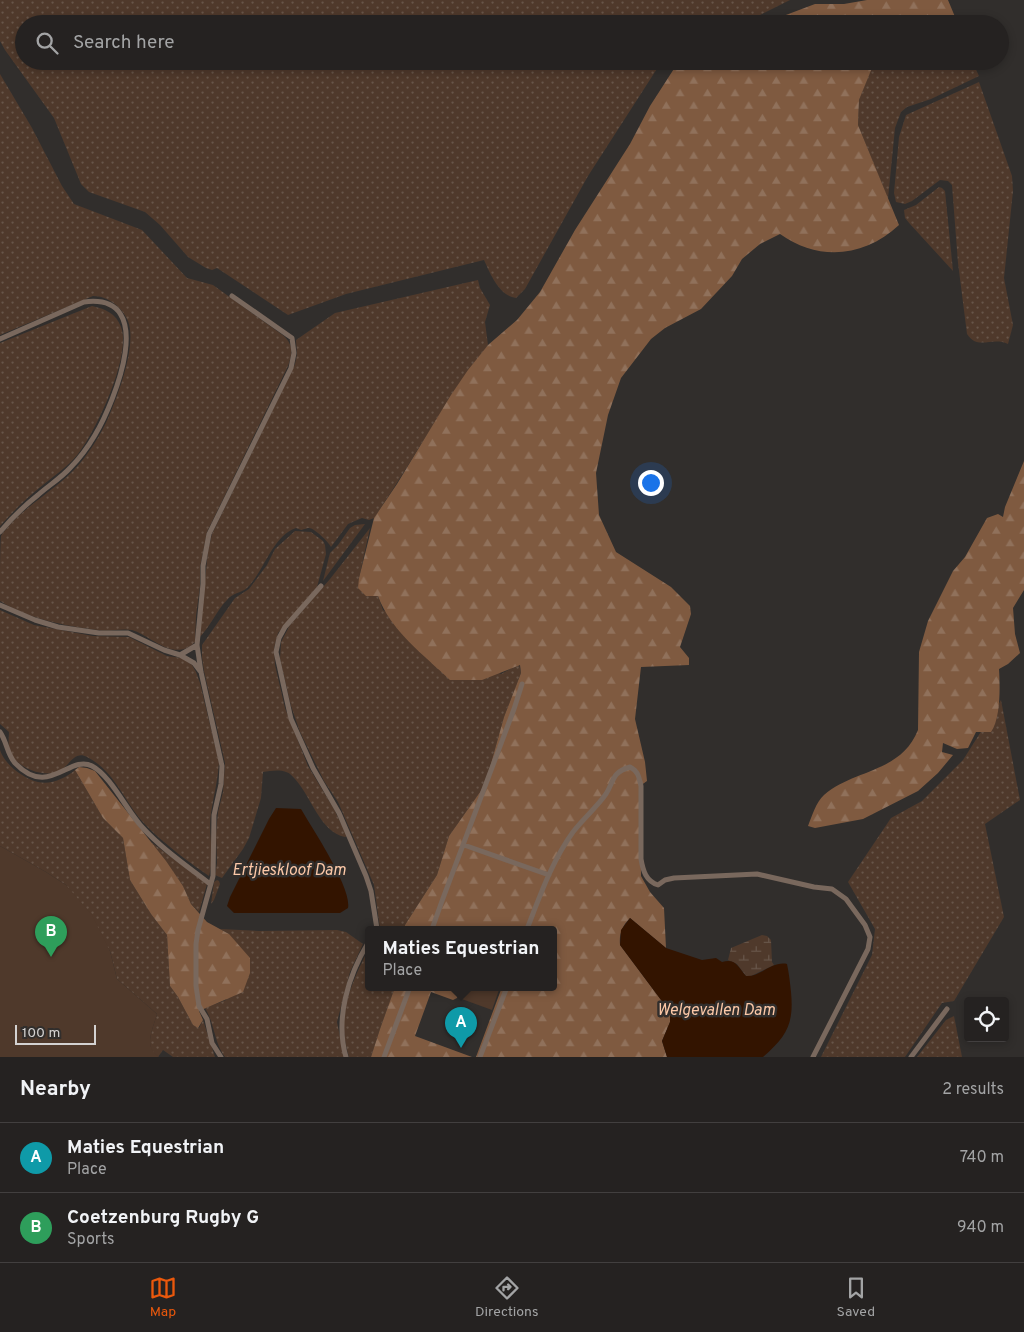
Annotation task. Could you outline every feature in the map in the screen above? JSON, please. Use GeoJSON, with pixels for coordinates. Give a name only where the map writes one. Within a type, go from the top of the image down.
{"type":"FeatureCollection","features":[{"type":"Feature","properties":{"kind":"street"},"geometry":{"type":"LineString","coordinates":[[221,1057],[212,1043],[207,1019],[199,1006],[196,986],[197,937],[213,876],[214,815],[221,784],[222,766],[201,672],[197,644],[203,566],[210,534],[291,368],[294,353],[292,338],[232,296]]}},
{"type":"Feature","properties":{"kind":"street"},"geometry":{"type":"LineString","coordinates":[[0,339],[84,302],[94,301],[106,304],[120,313],[126,326],[127,339],[124,362],[106,413],[84,452],[69,470],[20,511],[0,532]]}},
{"type":"Feature","properties":{"kind":"street"},"geometry":{"type":"LineString","coordinates":[[321,586],[285,627],[279,638],[276,652],[278,665],[291,719],[313,768],[339,813],[366,876],[371,891],[377,926]]}},
{"type":"Feature","properties":{"kind":"street"},"geometry":{"type":"LineString","coordinates":[[0,605],[35,620],[58,626],[99,633],[128,633],[164,650],[180,654],[194,663],[201,672]]}},
{"type":"Feature","properties":{"kind":"street"},"geometry":{"type":"LineString","coordinates":[[180,654],[197,644]]}},
{"type":"Feature","properties":{"kind":"street"},"geometry":{"type":"LineString","coordinates":[[433,926],[522,684]]}},
{"type":"Feature","properties":{"kind":"street"},"geometry":{"type":"LineString","coordinates":[[0,732],[8,754],[16,764],[26,772],[34,775],[53,776],[81,763],[95,767],[104,775],[141,826],[210,884]]}},
{"type":"Feature","properties":{"kind":"street"},"geometry":{"type":"LineString","coordinates":[[528,926],[549,875],[573,832],[606,794],[612,780],[619,772],[630,767],[639,776],[641,786],[642,868],[647,878],[653,883],[658,885],[665,880],[674,878],[757,874],[837,891],[846,899],[865,925],[870,937],[870,943],[813,1057]]}},
{"type":"Feature","properties":{"kind":"street"},"geometry":{"type":"LineString","coordinates":[[464,845],[549,875]]}},
{"type":"Feature","properties":{"kind":"street"},"geometry":{"type":"LineString","coordinates":[[346,1057],[341,1028],[344,1002],[365,950]]}},
{"type":"Feature","properties":{"kind":"street"},"geometry":{"type":"LineString","coordinates":[[384,1057],[409,991]]}},
{"type":"Feature","properties":{"kind":"street"},"geometry":{"type":"LineString","coordinates":[[480,1057],[505,991]]}},
{"type":"Feature","properties":{"kind":"street"},"geometry":{"type":"LineString","coordinates":[[911,1057],[947,1009]]}},
{"type":"Feature","properties":{"kind":"green space"},"geometry":{"type":"Polygon","coordinates":[[[0,0],[790,0],[760,15],[15,15],[15,64],[0,41],[0,0]]]}},
{"type":"Feature","properties":{"kind":"green space"},"geometry":{"type":"Polygon","coordinates":[[[867,0],[948,0],[954,15],[786,15],[815,4],[844,4],[867,0]]]}},
{"type":"Feature","properties":{"kind":"green space"},"geometry":{"type":"Polygon","coordinates":[[[19,70],[656,70],[588,176],[525,289],[516,298],[500,289],[484,260],[346,294],[288,315],[217,268],[212,270],[206,268],[188,257],[160,225],[145,212],[89,192],[81,184],[54,118],[19,70]]]}},
{"type":"Feature","properties":{"kind":"green space"},"geometry":{"type":"Polygon","coordinates":[[[673,70],[871,70],[859,100],[858,125],[899,225],[886,236],[872,244],[841,252],[810,249],[780,234],[760,244],[742,259],[732,276],[701,309],[665,328],[651,339],[621,378],[608,415],[596,473],[599,515],[616,552],[671,587],[690,606],[691,614],[680,647],[689,658],[689,665],[641,667],[635,719],[645,762],[647,781],[640,786],[641,876],[650,892],[664,908],[666,948],[630,918],[623,927],[620,937],[620,945],[670,1012],[670,1022],[662,1041],[667,1057],[476,1057],[501,991],[557,991],[557,926],[405,925],[437,875],[449,836],[485,785],[504,717],[521,673],[520,665],[482,680],[450,680],[399,631],[383,608],[378,596],[366,596],[358,588],[359,578],[374,518],[468,370],[488,345],[517,320],[540,292],[575,230],[630,144],[650,106],[673,70]]]}},
{"type":"Feature","properties":{"kind":"green space"},"geometry":{"type":"Polygon","coordinates":[[[871,70],[976,70],[979,76],[931,99],[907,107],[901,112],[895,128],[888,199],[858,125],[859,100],[871,70]]]}},
{"type":"Feature","properties":{"kind":"green space"},"geometry":{"type":"Polygon","coordinates":[[[0,74],[32,128],[62,186],[74,204],[142,230],[187,278],[213,285],[284,336],[291,347],[288,366],[207,532],[200,567],[195,642],[187,648],[171,649],[132,630],[102,630],[48,621],[23,613],[0,601],[1,536],[15,519],[74,470],[94,444],[106,423],[126,368],[129,355],[130,331],[128,321],[114,303],[99,296],[93,296],[0,335],[0,74]]]}},
{"type":"Feature","properties":{"kind":"green space"},"geometry":{"type":"Polygon","coordinates":[[[979,82],[1012,176],[1013,191],[1004,278],[1013,325],[1008,344],[996,341],[976,342],[967,334],[958,263],[952,185],[948,181],[940,180],[905,204],[896,202],[894,193],[899,137],[906,115],[979,82]]]}},
{"type":"Feature","properties":{"kind":"green space"},"geometry":{"type":"Polygon","coordinates":[[[939,187],[945,191],[953,271],[905,218],[904,210],[916,205],[939,187]]]}},
{"type":"Feature","properties":{"kind":"green space"},"geometry":{"type":"Polygon","coordinates":[[[478,280],[480,288],[490,305],[485,322],[488,345],[443,409],[374,518],[369,520],[362,518],[348,524],[331,547],[314,530],[296,528],[288,532],[274,546],[253,581],[245,590],[229,598],[199,638],[208,551],[212,534],[295,364],[297,354],[296,340],[335,313],[478,280]]]}},
{"type":"Feature","properties":{"kind":"green space"},"geometry":{"type":"Polygon","coordinates":[[[92,306],[110,312],[121,327],[123,340],[121,355],[110,392],[94,428],[74,459],[28,498],[0,526],[0,343],[92,306]]]}},
{"type":"Feature","properties":{"kind":"green space"},"geometry":{"type":"Polygon","coordinates":[[[1024,461],[1024,590],[1013,608],[1015,634],[1020,653],[999,669],[1000,693],[997,719],[991,732],[976,732],[968,748],[957,749],[943,743],[942,752],[953,755],[938,773],[918,791],[863,819],[815,828],[808,826],[816,805],[824,795],[849,780],[889,763],[910,744],[918,730],[919,652],[928,621],[953,571],[965,557],[987,518],[998,514],[1003,517],[1005,507],[1024,461]]]}},
{"type":"Feature","properties":{"kind":"green space"},"geometry":{"type":"Polygon","coordinates":[[[365,524],[323,581],[330,553],[350,528],[355,525],[365,524]]]}},
{"type":"Feature","properties":{"kind":"green space"},"geometry":{"type":"Polygon","coordinates":[[[370,528],[359,578],[378,596],[383,610],[501,674],[519,664],[521,673],[504,717],[485,785],[449,836],[437,875],[405,926],[380,926],[374,885],[338,802],[324,781],[300,732],[291,706],[280,659],[281,642],[290,625],[330,579],[370,528]]]}},
{"type":"Feature","properties":{"kind":"green space"},"geometry":{"type":"Polygon","coordinates":[[[295,531],[311,532],[323,541],[326,554],[317,587],[278,633],[274,648],[275,665],[285,708],[308,766],[334,809],[347,836],[336,834],[322,821],[301,786],[290,774],[280,771],[263,772],[261,798],[249,838],[222,878],[215,875],[217,863],[216,835],[218,812],[223,792],[225,763],[204,671],[202,645],[235,598],[249,589],[267,565],[275,549],[295,531]]]}},
{"type":"Feature","properties":{"kind":"green space"},"geometry":{"type":"Polygon","coordinates":[[[0,610],[34,625],[93,636],[129,637],[167,656],[182,658],[192,665],[200,683],[219,762],[210,821],[211,868],[209,876],[191,864],[156,835],[141,820],[104,769],[87,757],[82,755],[75,757],[63,769],[52,773],[45,773],[29,769],[11,754],[9,732],[0,724],[0,610]]]}},
{"type":"Feature","properties":{"kind":"green space"},"geometry":{"type":"Polygon","coordinates":[[[1001,700],[1020,800],[985,824],[1004,917],[954,1001],[942,1003],[905,1057],[821,1057],[872,955],[875,929],[848,882],[891,818],[922,801],[963,760],[1001,700]]]}},
{"type":"Feature","properties":{"kind":"green space"},"geometry":{"type":"Polygon","coordinates":[[[0,750],[15,770],[27,778],[38,782],[48,783],[58,780],[75,770],[103,818],[123,838],[130,880],[151,914],[167,935],[170,986],[193,1025],[199,1028],[203,1020],[215,1057],[173,1057],[163,1050],[158,1057],[153,1053],[150,1037],[157,1014],[117,979],[110,951],[66,885],[0,846],[0,750]]]}},
{"type":"Feature","properties":{"kind":"green space"},"geometry":{"type":"Polygon","coordinates":[[[79,767],[95,771],[166,861],[183,886],[191,904],[207,922],[229,934],[250,958],[250,973],[243,992],[199,1011],[203,1020],[198,1028],[193,1025],[170,986],[167,935],[151,914],[130,880],[123,838],[103,818],[75,770],[79,767]]]}},
{"type":"Feature","properties":{"kind":"green space"},"geometry":{"type":"Polygon","coordinates":[[[151,842],[207,884],[199,912],[191,904],[183,886],[151,842]]]}},
{"type":"Feature","properties":{"kind":"green space"},"geometry":{"type":"Polygon","coordinates":[[[0,846],[66,885],[92,915],[110,951],[117,979],[157,1014],[150,1043],[154,1053],[159,1057],[0,1057],[0,846]]]}},
{"type":"Feature","properties":{"kind":"green space"},"geometry":{"type":"Polygon","coordinates":[[[217,880],[220,884],[211,904],[214,882],[217,880]]]}},
{"type":"Feature","properties":{"kind":"green space"},"geometry":{"type":"Polygon","coordinates":[[[220,929],[259,931],[337,930],[346,932],[363,944],[350,972],[337,1022],[344,1057],[225,1057],[221,1052],[211,1020],[205,1008],[226,1000],[229,934],[220,929]]]}},
{"type":"Feature","properties":{"kind":"green space"},"geometry":{"type":"Polygon","coordinates":[[[762,935],[767,936],[771,940],[772,962],[774,965],[751,976],[746,976],[737,964],[728,960],[731,948],[762,935]]]}},
{"type":"Feature","properties":{"kind":"green space"},"geometry":{"type":"Polygon","coordinates":[[[365,956],[365,991],[394,991],[371,1057],[349,1057],[345,1042],[344,1028],[347,1002],[365,956]]]}},
{"type":"Feature","properties":{"kind":"green space"},"geometry":{"type":"Polygon","coordinates":[[[394,991],[460,991],[457,998],[453,1000],[431,992],[415,1036],[472,1057],[371,1057],[394,991]]]}},
{"type":"Feature","properties":{"kind":"green space"},"geometry":{"type":"Polygon","coordinates":[[[462,991],[499,991],[492,1010],[459,998],[462,991]]]}},
{"type":"Feature","properties":{"kind":"green space"},"geometry":{"type":"Polygon","coordinates":[[[954,1016],[962,1057],[917,1057],[946,1020],[954,1016]]]}},
{"type":"Feature","properties":{"kind":"water","name":"Ertjieskloof Dam"},"geometry":{"type":"Polygon","coordinates":[[[276,808],[301,809],[338,873],[348,899],[348,908],[340,913],[234,913],[227,906],[276,808]]]}},
{"type":"Feature","properties":{"kind":"water","name":"Welgevallen Dam"},"geometry":{"type":"Polygon","coordinates":[[[630,918],[666,948],[702,960],[716,958],[722,962],[734,962],[746,976],[751,976],[776,965],[787,964],[792,1003],[790,1021],[783,1036],[763,1057],[667,1057],[662,1041],[670,1022],[670,1012],[620,945],[621,930],[630,918]]]}},
{"type":"Feature","properties":{"kind":"place","name":"Coetzenburg Rugby G"},"geometry":{"type":"Point","coordinates":[51,957]}},
{"type":"Feature","properties":{"kind":"place","name":"Maties Equestrian"},"geometry":{"type":"Point","coordinates":[461,1048]}}]}
